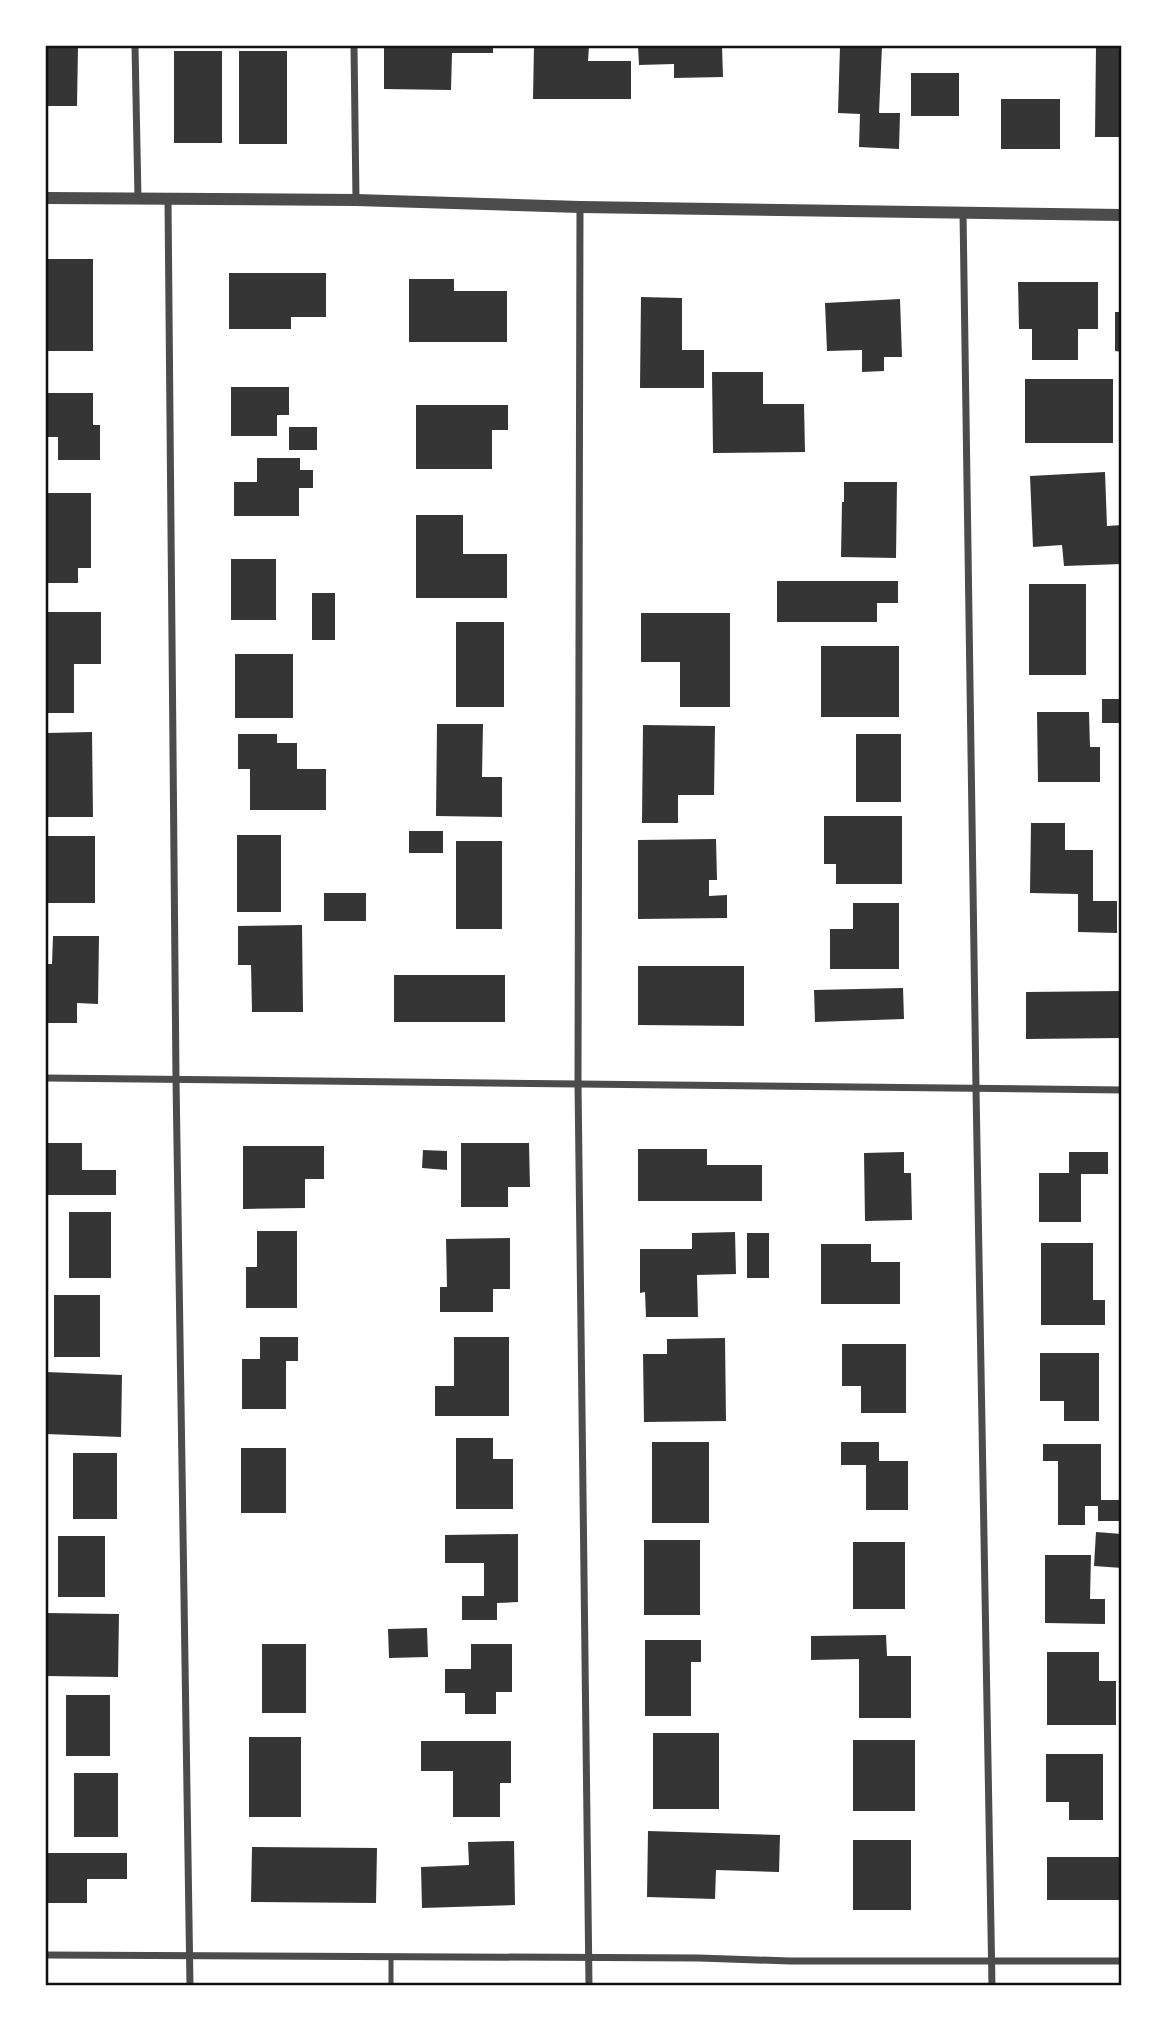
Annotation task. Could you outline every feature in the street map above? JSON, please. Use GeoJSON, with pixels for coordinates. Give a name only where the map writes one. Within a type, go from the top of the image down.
{"type":"FeatureCollection","features":[{"type":"Feature","properties":{"kind":"street"},"geometry":{"type":"LineString","coordinates":[[135,46],[138,199]]}},
{"type":"Feature","properties":{"kind":"street"},"geometry":{"type":"LineString","coordinates":[[354,46],[356,200]]}},
{"type":"Feature","properties":{"kind":"street"},"geometry":{"type":"LineString","coordinates":[[46,198],[356,200],[580,207],[1122,215]]}},
{"type":"Feature","properties":{"kind":"street"},"geometry":{"type":"LineString","coordinates":[[168,200],[176,1079],[190,1986]]}},
{"type":"Feature","properties":{"kind":"street"},"geometry":{"type":"LineString","coordinates":[[580,207],[578,1083],[589,1986]]}},
{"type":"Feature","properties":{"kind":"street"},"geometry":{"type":"LineString","coordinates":[[962,212],[992,1986]]}},
{"type":"Feature","properties":{"kind":"street"},"geometry":{"type":"LineString","coordinates":[[46,1077],[1122,1090]]}},
{"type":"Feature","properties":{"kind":"street"},"geometry":{"type":"LineString","coordinates":[[46,1955],[1122,1961]]}},
{"type":"Feature","properties":{"kind":"lane"},"geometry":{"type":"LineString","coordinates":[[391,1957],[391,1986]]}},
{"type":"Feature","properties":{"kind":"building"},"geometry":{"type":"Polygon","coordinates":[[[46,46],[78,46],[77,106],[46,106],[46,46]]]}},
{"type":"Feature","properties":{"kind":"building"},"geometry":{"type":"Polygon","coordinates":[[[384,46],[493,46],[493,53],[452,53],[451,90],[384,89],[384,46]]]}},
{"type":"Feature","properties":{"kind":"building"},"geometry":{"type":"Polygon","coordinates":[[[534,46],[589,46],[588,61],[631,61],[631,99],[533,99],[534,46]]]}},
{"type":"Feature","properties":{"kind":"building"},"geometry":{"type":"Polygon","coordinates":[[[638,46],[722,46],[723,77],[674,78],[674,64],[639,65],[638,46]]]}},
{"type":"Feature","properties":{"kind":"building"},"geometry":{"type":"Polygon","coordinates":[[[840,46],[882,46],[879,113],[900,113],[899,149],[859,147],[860,114],[838,113],[840,46]]]}},
{"type":"Feature","properties":{"kind":"building"},"geometry":{"type":"Polygon","coordinates":[[[1096,46],[1122,46],[1122,137],[1095,137],[1096,46]]]}},
{"type":"Feature","properties":{"kind":"building"},"geometry":{"type":"Polygon","coordinates":[[[174,51],[222,51],[222,143],[174,143],[174,51]]]}},
{"type":"Feature","properties":{"kind":"building"},"geometry":{"type":"Polygon","coordinates":[[[239,51],[287,51],[287,144],[239,144],[239,51]]]}},
{"type":"Feature","properties":{"kind":"building"},"geometry":{"type":"Polygon","coordinates":[[[911,73],[959,73],[959,116],[911,116],[911,73]]]}},
{"type":"Feature","properties":{"kind":"building"},"geometry":{"type":"Polygon","coordinates":[[[1001,99],[1060,99],[1060,149],[1001,149],[1001,99]]]}},
{"type":"Feature","properties":{"kind":"building"},"geometry":{"type":"Polygon","coordinates":[[[46,259],[93,259],[93,351],[46,351],[46,259]]]}},
{"type":"Feature","properties":{"kind":"building"},"geometry":{"type":"Polygon","coordinates":[[[229,273],[326,273],[326,317],[291,317],[291,329],[229,329],[229,273]]]}},
{"type":"Feature","properties":{"kind":"building"},"geometry":{"type":"Polygon","coordinates":[[[409,279],[454,279],[454,291],[507,291],[507,342],[409,342],[409,279]]]}},
{"type":"Feature","properties":{"kind":"building"},"geometry":{"type":"Polygon","coordinates":[[[1018,282],[1098,282],[1098,329],[1078,329],[1078,360],[1032,360],[1032,329],[1019,329],[1018,282]]]}},
{"type":"Feature","properties":{"kind":"building"},"geometry":{"type":"Polygon","coordinates":[[[641,297],[682,298],[682,350],[704,350],[704,388],[640,388],[641,297]]]}},
{"type":"Feature","properties":{"kind":"building"},"geometry":{"type":"Polygon","coordinates":[[[900,299],[902,357],[884,357],[884,371],[862,372],[862,350],[827,351],[825,303],[900,299]]]}},
{"type":"Feature","properties":{"kind":"building"},"geometry":{"type":"Polygon","coordinates":[[[1115,312],[1122,312],[1122,352],[1115,351],[1115,312]]]}},
{"type":"Feature","properties":{"kind":"building"},"geometry":{"type":"Polygon","coordinates":[[[712,372],[763,372],[763,404],[804,404],[805,452],[713,453],[712,372]]]}},
{"type":"Feature","properties":{"kind":"building"},"geometry":{"type":"Polygon","coordinates":[[[1025,379],[1113,379],[1113,443],[1025,443],[1025,379]]]}},
{"type":"Feature","properties":{"kind":"building"},"geometry":{"type":"Polygon","coordinates":[[[231,387],[289,387],[289,415],[277,415],[277,436],[231,436],[231,387]]]}},
{"type":"Feature","properties":{"kind":"building"},"geometry":{"type":"Polygon","coordinates":[[[46,393],[93,393],[93,425],[100,425],[100,460],[58,460],[58,437],[46,437],[46,393]]]}},
{"type":"Feature","properties":{"kind":"building"},"geometry":{"type":"Polygon","coordinates":[[[416,405],[508,405],[508,430],[492,430],[492,469],[416,469],[416,405]]]}},
{"type":"Feature","properties":{"kind":"building"},"geometry":{"type":"Polygon","coordinates":[[[289,427],[317,427],[317,450],[289,450],[289,427]]]}},
{"type":"Feature","properties":{"kind":"building"},"geometry":{"type":"Polygon","coordinates":[[[257,458],[300,458],[300,470],[313,470],[313,488],[299,488],[299,516],[234,516],[234,482],[257,482],[257,458]]]}},
{"type":"Feature","properties":{"kind":"building"},"geometry":{"type":"Polygon","coordinates":[[[1105,472],[1107,526],[1122,525],[1122,564],[1064,566],[1062,545],[1033,547],[1030,476],[1105,472]]]}},
{"type":"Feature","properties":{"kind":"building"},"geometry":{"type":"Polygon","coordinates":[[[844,482],[897,482],[896,558],[841,557],[844,482]]]}},
{"type":"Feature","properties":{"kind":"building"},"geometry":{"type":"Polygon","coordinates":[[[46,493],[91,493],[91,568],[78,568],[78,583],[46,583],[46,493]]]}},
{"type":"Feature","properties":{"kind":"building"},"geometry":{"type":"Polygon","coordinates":[[[416,515],[463,515],[463,554],[507,554],[507,598],[416,598],[416,515]]]}},
{"type":"Feature","properties":{"kind":"building"},"geometry":{"type":"Polygon","coordinates":[[[231,559],[276,559],[276,620],[231,620],[231,559]]]}},
{"type":"Feature","properties":{"kind":"building"},"geometry":{"type":"Polygon","coordinates":[[[777,581],[898,581],[898,603],[877,603],[877,622],[777,622],[777,581]]]}},
{"type":"Feature","properties":{"kind":"building"},"geometry":{"type":"Polygon","coordinates":[[[1029,584],[1086,584],[1086,675],[1029,675],[1029,584]]]}},
{"type":"Feature","properties":{"kind":"building"},"geometry":{"type":"Polygon","coordinates":[[[312,593],[335,593],[335,640],[312,640],[312,593]]]}},
{"type":"Feature","properties":{"kind":"building"},"geometry":{"type":"Polygon","coordinates":[[[46,612],[101,612],[101,664],[74,664],[74,713],[46,713],[46,612]]]}},
{"type":"Feature","properties":{"kind":"building"},"geometry":{"type":"Polygon","coordinates":[[[641,613],[730,613],[730,707],[680,707],[680,662],[641,662],[641,613]]]}},
{"type":"Feature","properties":{"kind":"building"},"geometry":{"type":"Polygon","coordinates":[[[456,622],[504,622],[504,707],[456,707],[456,622]]]}},
{"type":"Feature","properties":{"kind":"building"},"geometry":{"type":"Polygon","coordinates":[[[821,646],[899,646],[899,717],[821,717],[821,646]]]}},
{"type":"Feature","properties":{"kind":"building"},"geometry":{"type":"Polygon","coordinates":[[[235,654],[293,654],[293,718],[235,718],[235,654]]]}},
{"type":"Feature","properties":{"kind":"building"},"geometry":{"type":"Polygon","coordinates":[[[1102,699],[1122,699],[1122,723],[1102,723],[1102,699]]]}},
{"type":"Feature","properties":{"kind":"building"},"geometry":{"type":"Polygon","coordinates":[[[1037,712],[1089,712],[1090,747],[1100,747],[1100,782],[1038,782],[1037,712]]]}},
{"type":"Feature","properties":{"kind":"building"},"geometry":{"type":"Polygon","coordinates":[[[437,724],[483,724],[482,777],[502,777],[502,817],[436,816],[437,724]]]}},
{"type":"Feature","properties":{"kind":"building"},"geometry":{"type":"Polygon","coordinates":[[[643,725],[715,726],[714,795],[678,795],[678,823],[642,823],[643,725]]]}},
{"type":"Feature","properties":{"kind":"building"},"geometry":{"type":"Polygon","coordinates":[[[92,732],[93,817],[46,817],[46,733],[92,732]]]}},
{"type":"Feature","properties":{"kind":"building"},"geometry":{"type":"Polygon","coordinates":[[[238,734],[277,734],[277,743],[297,743],[297,769],[326,769],[326,810],[250,810],[250,769],[238,769],[238,734]]]}},
{"type":"Feature","properties":{"kind":"building"},"geometry":{"type":"Polygon","coordinates":[[[856,734],[901,734],[901,802],[856,802],[856,734]]]}},
{"type":"Feature","properties":{"kind":"building"},"geometry":{"type":"Polygon","coordinates":[[[824,816],[902,816],[902,884],[836,884],[836,864],[824,864],[824,816]]]}},
{"type":"Feature","properties":{"kind":"building"},"geometry":{"type":"Polygon","coordinates":[[[1031,823],[1065,823],[1065,850],[1093,850],[1093,901],[1117,901],[1117,933],[1078,932],[1078,894],[1030,893],[1031,823]]]}},
{"type":"Feature","properties":{"kind":"building"},"geometry":{"type":"Polygon","coordinates":[[[409,831],[443,831],[443,853],[409,853],[409,831]]]}},
{"type":"Feature","properties":{"kind":"building"},"geometry":{"type":"Polygon","coordinates":[[[237,835],[281,835],[281,912],[237,912],[237,835]]]}},
{"type":"Feature","properties":{"kind":"building"},"geometry":{"type":"Polygon","coordinates":[[[46,836],[95,836],[95,903],[46,903],[46,836]]]}},
{"type":"Feature","properties":{"kind":"building"},"geometry":{"type":"Polygon","coordinates":[[[716,839],[717,880],[709,880],[709,896],[727,895],[727,918],[638,919],[638,840],[716,839]]]}},
{"type":"Feature","properties":{"kind":"building"},"geometry":{"type":"Polygon","coordinates":[[[456,841],[502,841],[502,929],[456,929],[456,841]]]}},
{"type":"Feature","properties":{"kind":"building"},"geometry":{"type":"Polygon","coordinates":[[[324,893],[366,893],[366,921],[324,921],[324,893]]]}},
{"type":"Feature","properties":{"kind":"building"},"geometry":{"type":"Polygon","coordinates":[[[853,903],[899,903],[899,969],[830,969],[830,929],[853,929],[853,903]]]}},
{"type":"Feature","properties":{"kind":"building"},"geometry":{"type":"Polygon","coordinates":[[[302,925],[303,1012],[252,1012],[251,965],[238,965],[238,926],[302,925]]]}},
{"type":"Feature","properties":{"kind":"building"},"geometry":{"type":"Polygon","coordinates":[[[53,936],[99,936],[98,1004],[77,1003],[77,1023],[46,1023],[46,964],[52,964],[53,936]]]}},
{"type":"Feature","properties":{"kind":"building"},"geometry":{"type":"Polygon","coordinates":[[[638,966],[744,966],[744,1026],[638,1025],[638,966]]]}},
{"type":"Feature","properties":{"kind":"building"},"geometry":{"type":"Polygon","coordinates":[[[394,975],[505,975],[505,1022],[394,1022],[394,975]]]}},
{"type":"Feature","properties":{"kind":"building"},"geometry":{"type":"Polygon","coordinates":[[[903,988],[904,1019],[815,1022],[814,990],[903,988]]]}},
{"type":"Feature","properties":{"kind":"building"},"geometry":{"type":"Polygon","coordinates":[[[1122,991],[1122,1038],[1026,1039],[1026,992],[1122,991]]]}},
{"type":"Feature","properties":{"kind":"building"},"geometry":{"type":"Polygon","coordinates":[[[46,1143],[82,1143],[82,1170],[116,1170],[116,1195],[46,1195],[46,1143]]]}},
{"type":"Feature","properties":{"kind":"building"},"geometry":{"type":"Polygon","coordinates":[[[461,1143],[529,1143],[530,1187],[508,1187],[508,1207],[461,1207],[461,1143]]]}},
{"type":"Feature","properties":{"kind":"building"},"geometry":{"type":"Polygon","coordinates":[[[243,1146],[324,1146],[324,1179],[305,1179],[305,1208],[243,1209],[243,1146]]]}},
{"type":"Feature","properties":{"kind":"building"},"geometry":{"type":"Polygon","coordinates":[[[638,1149],[707,1149],[707,1165],[762,1165],[762,1201],[638,1201],[638,1149]]]}},
{"type":"Feature","properties":{"kind":"building"},"geometry":{"type":"Polygon","coordinates":[[[423,1150],[447,1151],[447,1170],[422,1168],[423,1150]]]}},
{"type":"Feature","properties":{"kind":"building"},"geometry":{"type":"Polygon","coordinates":[[[904,1152],[904,1173],[911,1173],[912,1220],[865,1221],[864,1153],[904,1152]]]}},
{"type":"Feature","properties":{"kind":"building"},"geometry":{"type":"Polygon","coordinates":[[[1069,1152],[1108,1152],[1108,1174],[1081,1174],[1081,1222],[1039,1222],[1039,1173],[1069,1173],[1069,1152]]]}},
{"type":"Feature","properties":{"kind":"building"},"geometry":{"type":"Polygon","coordinates":[[[69,1212],[111,1212],[111,1278],[69,1278],[69,1212]]]}},
{"type":"Feature","properties":{"kind":"building"},"geometry":{"type":"Polygon","coordinates":[[[257,1231],[297,1231],[297,1308],[246,1308],[246,1267],[257,1267],[257,1231]]]}},
{"type":"Feature","properties":{"kind":"building"},"geometry":{"type":"Polygon","coordinates":[[[735,1232],[736,1274],[697,1275],[698,1317],[646,1317],[645,1292],[640,1293],[640,1249],[692,1249],[692,1233],[735,1232]]]}},
{"type":"Feature","properties":{"kind":"building"},"geometry":{"type":"Polygon","coordinates":[[[747,1233],[769,1233],[769,1278],[747,1278],[747,1233]]]}},
{"type":"Feature","properties":{"kind":"building"},"geometry":{"type":"Polygon","coordinates":[[[510,1238],[510,1289],[493,1289],[493,1312],[440,1312],[440,1287],[447,1287],[446,1239],[510,1238]]]}},
{"type":"Feature","properties":{"kind":"building"},"geometry":{"type":"Polygon","coordinates":[[[1041,1243],[1093,1243],[1093,1300],[1105,1300],[1105,1325],[1041,1325],[1041,1243]]]}},
{"type":"Feature","properties":{"kind":"building"},"geometry":{"type":"Polygon","coordinates":[[[821,1244],[871,1244],[871,1262],[900,1262],[900,1304],[821,1304],[821,1244]]]}},
{"type":"Feature","properties":{"kind":"building"},"geometry":{"type":"Polygon","coordinates":[[[54,1295],[100,1295],[100,1357],[54,1357],[54,1295]]]}},
{"type":"Feature","properties":{"kind":"building"},"geometry":{"type":"Polygon","coordinates":[[[260,1337],[298,1337],[298,1361],[286,1361],[286,1409],[242,1409],[242,1359],[260,1359],[260,1337]]]}},
{"type":"Feature","properties":{"kind":"building"},"geometry":{"type":"Polygon","coordinates":[[[454,1337],[509,1337],[509,1416],[435,1416],[435,1386],[454,1386],[454,1337]]]}},
{"type":"Feature","properties":{"kind":"building"},"geometry":{"type":"Polygon","coordinates":[[[725,1338],[726,1421],[644,1422],[643,1354],[667,1354],[667,1339],[725,1338]]]}},
{"type":"Feature","properties":{"kind":"building"},"geometry":{"type":"Polygon","coordinates":[[[842,1344],[906,1344],[906,1413],[861,1413],[861,1386],[842,1386],[842,1344]]]}},
{"type":"Feature","properties":{"kind":"building"},"geometry":{"type":"Polygon","coordinates":[[[1040,1353],[1099,1353],[1099,1421],[1064,1421],[1064,1401],[1040,1401],[1040,1353]]]}},
{"type":"Feature","properties":{"kind":"building"},"geometry":{"type":"Polygon","coordinates":[[[46,1372],[122,1375],[121,1437],[46,1434],[46,1372]]]}},
{"type":"Feature","properties":{"kind":"building"},"geometry":{"type":"Polygon","coordinates":[[[456,1438],[493,1438],[493,1459],[513,1459],[513,1509],[456,1509],[456,1438]]]}},
{"type":"Feature","properties":{"kind":"building"},"geometry":{"type":"Polygon","coordinates":[[[652,1442],[709,1442],[709,1523],[652,1523],[652,1442]]]}},
{"type":"Feature","properties":{"kind":"building"},"geometry":{"type":"Polygon","coordinates":[[[841,1442],[879,1442],[879,1461],[908,1461],[908,1510],[866,1510],[866,1465],[841,1465],[841,1442]]]}},
{"type":"Feature","properties":{"kind":"building"},"geometry":{"type":"Polygon","coordinates":[[[1043,1444],[1101,1444],[1101,1500],[1119,1500],[1119,1521],[1098,1521],[1098,1506],[1085,1506],[1085,1525],[1058,1525],[1058,1461],[1043,1461],[1043,1444]]]}},
{"type":"Feature","properties":{"kind":"building"},"geometry":{"type":"Polygon","coordinates":[[[241,1448],[286,1448],[286,1513],[241,1513],[241,1448]]]}},
{"type":"Feature","properties":{"kind":"building"},"geometry":{"type":"Polygon","coordinates":[[[73,1453],[117,1453],[117,1519],[73,1519],[73,1453]]]}},
{"type":"Feature","properties":{"kind":"building"},"geometry":{"type":"Polygon","coordinates":[[[1096,1532],[1122,1534],[1122,1568],[1094,1566],[1096,1532]]]}},
{"type":"Feature","properties":{"kind":"building"},"geometry":{"type":"Polygon","coordinates":[[[518,1534],[518,1602],[497,1603],[497,1620],[462,1620],[462,1596],[484,1596],[484,1563],[445,1563],[445,1535],[518,1534]]]}},
{"type":"Feature","properties":{"kind":"building"},"geometry":{"type":"Polygon","coordinates":[[[58,1536],[105,1536],[105,1597],[58,1597],[58,1536]]]}},
{"type":"Feature","properties":{"kind":"building"},"geometry":{"type":"Polygon","coordinates":[[[644,1540],[700,1540],[700,1615],[644,1615],[644,1540]]]}},
{"type":"Feature","properties":{"kind":"building"},"geometry":{"type":"Polygon","coordinates":[[[853,1542],[905,1542],[905,1609],[853,1609],[853,1542]]]}},
{"type":"Feature","properties":{"kind":"building"},"geometry":{"type":"Polygon","coordinates":[[[1045,1555],[1091,1555],[1090,1599],[1105,1599],[1105,1624],[1045,1623],[1045,1555]]]}},
{"type":"Feature","properties":{"kind":"building"},"geometry":{"type":"Polygon","coordinates":[[[46,1613],[119,1614],[118,1677],[46,1676],[46,1613]]]}},
{"type":"Feature","properties":{"kind":"building"},"geometry":{"type":"Polygon","coordinates":[[[427,1628],[428,1657],[389,1658],[388,1629],[427,1628]]]}},
{"type":"Feature","properties":{"kind":"building"},"geometry":{"type":"Polygon","coordinates":[[[886,1635],[887,1656],[911,1656],[911,1718],[859,1718],[859,1659],[811,1660],[811,1636],[886,1635]]]}},
{"type":"Feature","properties":{"kind":"building"},"geometry":{"type":"Polygon","coordinates":[[[645,1640],[701,1640],[701,1662],[691,1662],[691,1716],[645,1716],[645,1640]]]}},
{"type":"Feature","properties":{"kind":"building"},"geometry":{"type":"Polygon","coordinates":[[[262,1644],[306,1644],[306,1713],[262,1713],[262,1644]]]}},
{"type":"Feature","properties":{"kind":"building"},"geometry":{"type":"Polygon","coordinates":[[[471,1644],[512,1644],[512,1692],[496,1692],[496,1714],[465,1714],[465,1693],[445,1693],[445,1669],[471,1669],[471,1644]]]}},
{"type":"Feature","properties":{"kind":"building"},"geometry":{"type":"Polygon","coordinates":[[[1047,1652],[1099,1652],[1099,1681],[1116,1681],[1116,1725],[1047,1725],[1047,1652]]]}},
{"type":"Feature","properties":{"kind":"building"},"geometry":{"type":"Polygon","coordinates":[[[66,1695],[110,1695],[110,1756],[66,1756],[66,1695]]]}},
{"type":"Feature","properties":{"kind":"building"},"geometry":{"type":"Polygon","coordinates":[[[653,1733],[719,1733],[719,1809],[653,1809],[653,1733]]]}},
{"type":"Feature","properties":{"kind":"building"},"geometry":{"type":"Polygon","coordinates":[[[249,1737],[301,1737],[301,1817],[249,1817],[249,1737]]]}},
{"type":"Feature","properties":{"kind":"building"},"geometry":{"type":"Polygon","coordinates":[[[853,1740],[915,1740],[915,1811],[853,1811],[853,1740]]]}},
{"type":"Feature","properties":{"kind":"building"},"geometry":{"type":"Polygon","coordinates":[[[421,1741],[511,1741],[511,1783],[500,1783],[500,1817],[453,1817],[453,1771],[421,1771],[421,1741]]]}},
{"type":"Feature","properties":{"kind":"building"},"geometry":{"type":"Polygon","coordinates":[[[1046,1754],[1103,1754],[1103,1820],[1069,1820],[1069,1802],[1046,1802],[1046,1754]]]}},
{"type":"Feature","properties":{"kind":"building"},"geometry":{"type":"Polygon","coordinates":[[[74,1773],[118,1773],[118,1837],[74,1837],[74,1773]]]}},
{"type":"Feature","properties":{"kind":"building"},"geometry":{"type":"Polygon","coordinates":[[[648,1831],[780,1835],[779,1872],[716,1870],[715,1899],[647,1897],[648,1831]]]}},
{"type":"Feature","properties":{"kind":"building"},"geometry":{"type":"Polygon","coordinates":[[[853,1840],[911,1840],[911,1910],[853,1910],[853,1840]]]}},
{"type":"Feature","properties":{"kind":"building"},"geometry":{"type":"Polygon","coordinates":[[[514,1841],[515,1905],[422,1908],[421,1867],[469,1865],[468,1842],[514,1841]]]}},
{"type":"Feature","properties":{"kind":"building"},"geometry":{"type":"Polygon","coordinates":[[[252,1847],[377,1848],[376,1903],[251,1902],[252,1847]]]}},
{"type":"Feature","properties":{"kind":"building"},"geometry":{"type":"Polygon","coordinates":[[[46,1853],[127,1853],[127,1879],[87,1879],[87,1903],[46,1903],[46,1853]]]}},
{"type":"Feature","properties":{"kind":"building"},"geometry":{"type":"Polygon","coordinates":[[[1047,1857],[1122,1857],[1122,1900],[1047,1900],[1047,1857]]]}}]}
